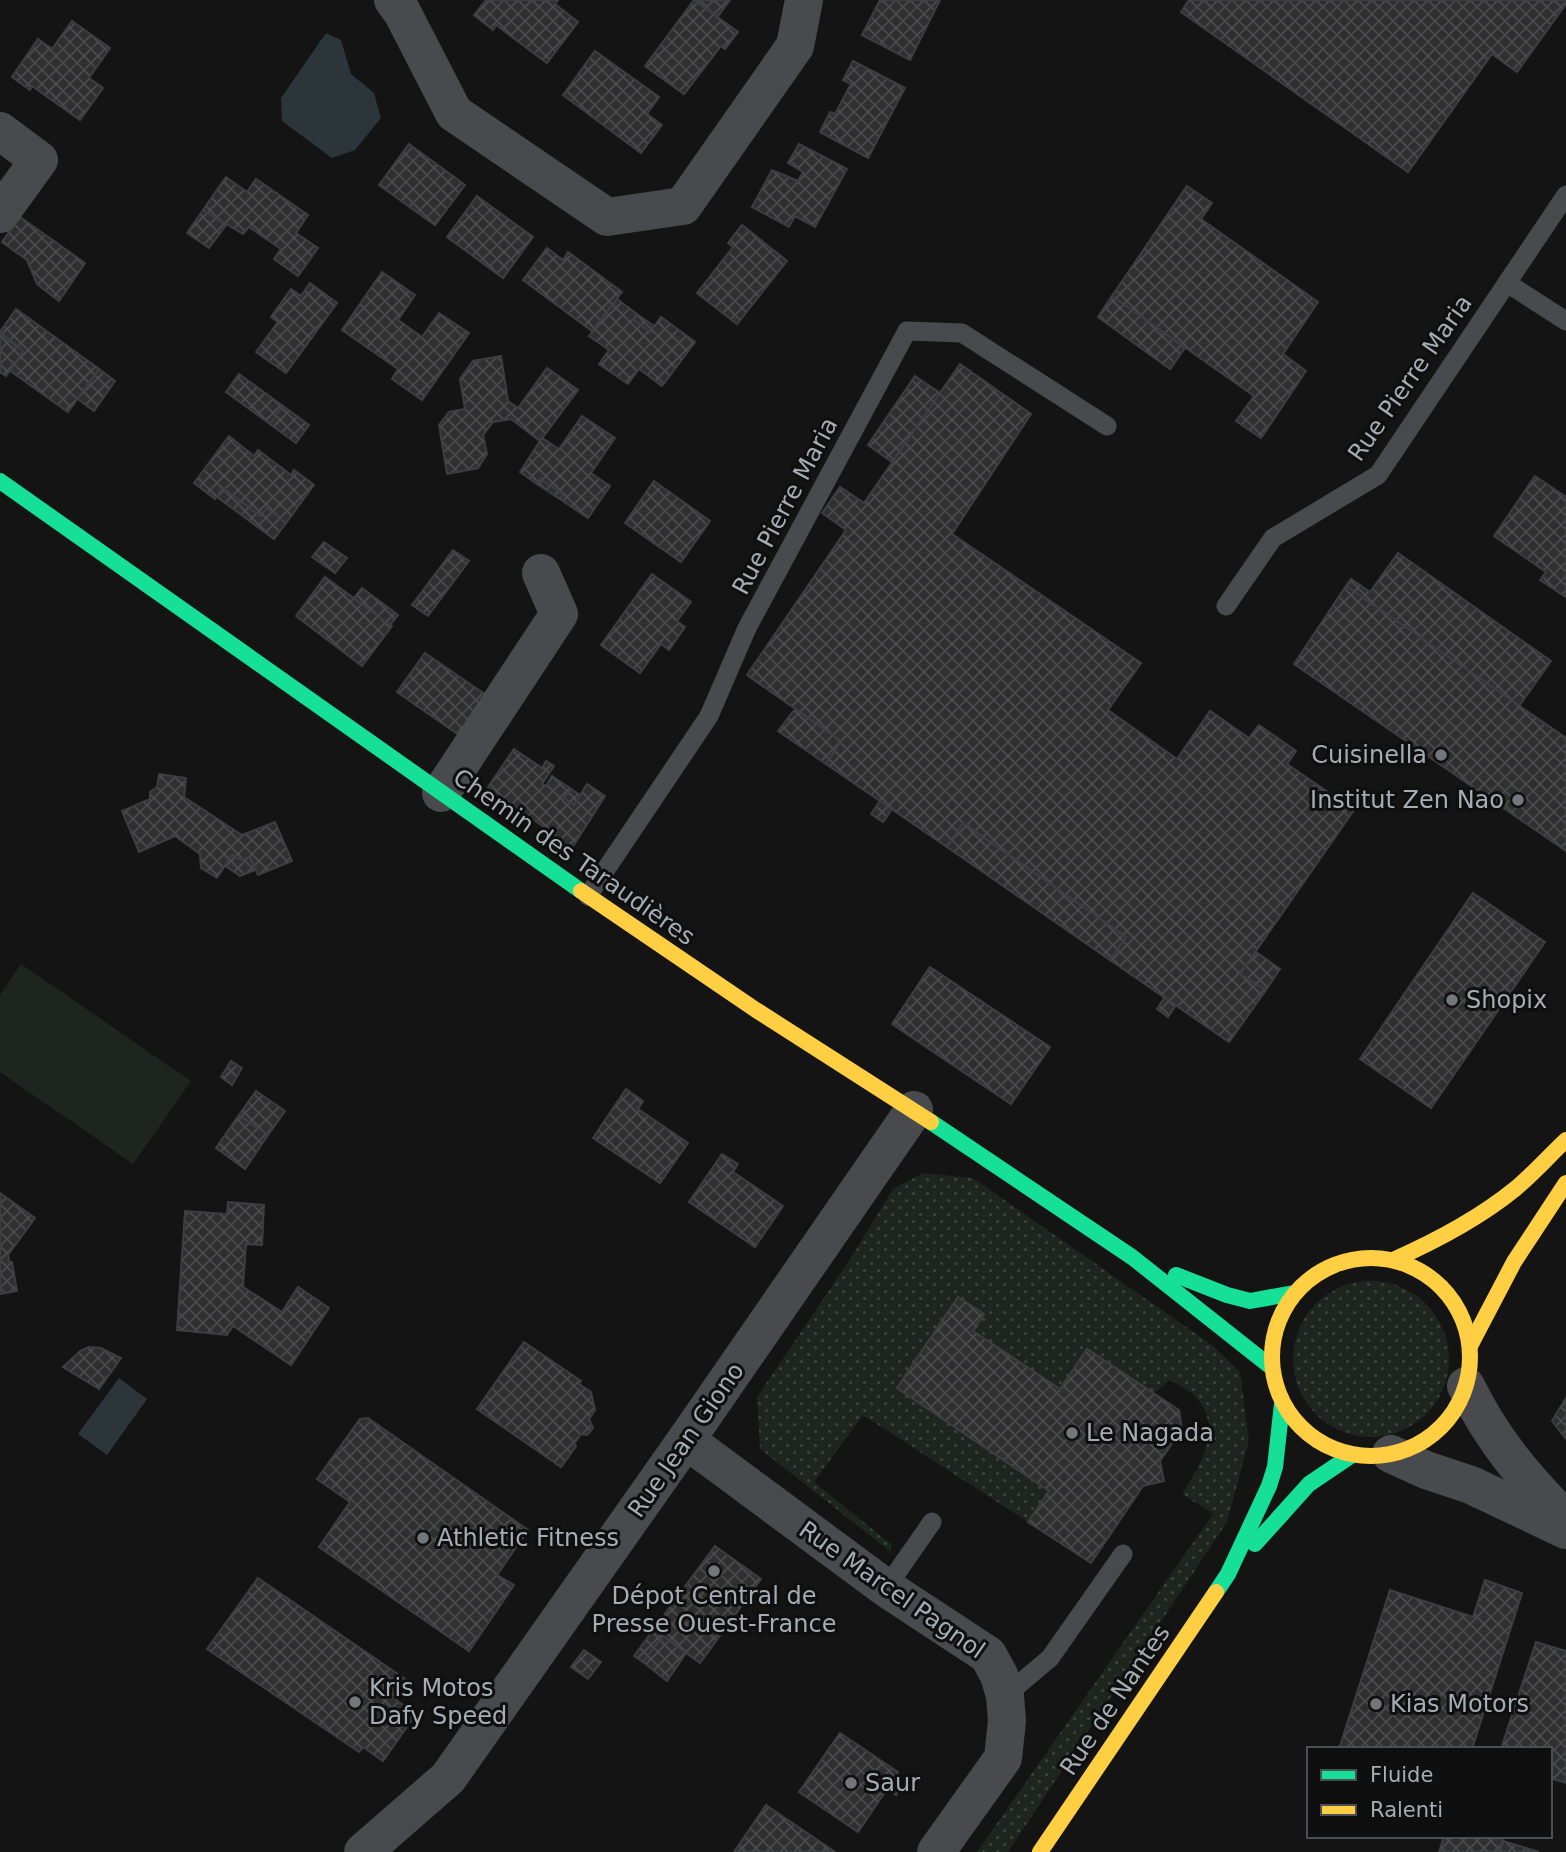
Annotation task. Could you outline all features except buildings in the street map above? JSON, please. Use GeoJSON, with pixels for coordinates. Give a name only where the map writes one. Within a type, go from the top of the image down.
{"type":"FeatureCollection","features":[{"type":"Feature","properties":{"kind":"main road","name":"Chemin des Taraudières"},"geometry":{"type":"LineString","coordinates":[[0,481],[588,896],[1132,1257],[1271,1367]]}},
{"type":"Feature","properties":{"kind":"main road"},"geometry":{"type":"LineString","coordinates":[[1393,1260],[1426,1247],[1477,1217],[1516,1188],[1566,1140]]}},
{"type":"Feature","properties":{"kind":"main road"},"geometry":{"type":"LineString","coordinates":[[1470,1346],[1517,1256],[1566,1182]]}},
{"type":"Feature","properties":{"kind":"main road","name":"Chemin des Taraudières"},"geometry":{"type":"LineString","coordinates":[[1132,1257],[1227,1295],[1250,1301],[1294,1293]]}},
{"type":"Feature","properties":{"kind":"main road"},"geometry":{"type":"LineString","coordinates":[[1369,1257],[1393,1260],[1422,1271],[1445,1292],[1462,1317],[1470,1346],[1466,1386],[1455,1410],[1438,1430],[1416,1446],[1391,1454],[1352,1455],[1324,1445],[1300,1427],[1282,1404],[1271,1367],[1272,1340],[1280,1316],[1294,1293],[1322,1270],[1345,1261],[1369,1257]]}},
{"type":"Feature","properties":{"kind":"main road"},"geometry":{"type":"LineString","coordinates":[[1228,1574],[1269,1486],[1275,1467],[1282,1404]]}},
{"type":"Feature","properties":{"kind":"main road"},"geometry":{"type":"LineString","coordinates":[[1228,1574],[1309,1484],[1352,1455]]}},
{"type":"Feature","properties":{"kind":"main road","name":"Rue de Nantes"},"geometry":{"type":"LineString","coordinates":[[1040,1852],[1228,1574]]}},
{"type":"Feature","properties":{"kind":"street"},"geometry":{"type":"LineString","coordinates":[[393,0],[402,12],[454,113],[607,217],[684,206],[795,46],[804,0]]}},
{"type":"Feature","properties":{"kind":"street"},"geometry":{"type":"LineString","coordinates":[[0,131],[39,160],[2,206]]}},
{"type":"Feature","properties":{"kind":"street"},"geometry":{"type":"LineString","coordinates":[[441,793],[559,614],[541,573]]}},
{"type":"Feature","properties":{"kind":"street","name":"Rue Jean Giono"},"geometry":{"type":"LineString","coordinates":[[363,1852],[449,1779],[914,1110]]}},
{"type":"Feature","properties":{"kind":"street"},"geometry":{"type":"LineString","coordinates":[[1466,1386],[1481,1418],[1501,1447],[1566,1520]]}},
{"type":"Feature","properties":{"kind":"street","name":"Rue Marcel Pagnol"},"geometry":{"type":"LineString","coordinates":[[687,1440],[886,1588],[988,1655],[999,1675],[1005,1696],[1007,1721],[1003,1758],[936,1852]]}},
{"type":"Feature","properties":{"kind":"street"},"geometry":{"type":"LineString","coordinates":[[1391,1454],[1426,1470],[1471,1485],[1566,1530]]}},
{"type":"Feature","properties":{"kind":"lane","name":"Rue Pierre Maria"},"geometry":{"type":"LineString","coordinates":[[1226,606],[1273,538],[1378,475],[1566,195]]}},
{"type":"Feature","properties":{"kind":"lane"},"geometry":{"type":"LineString","coordinates":[[1507,283],[1566,321]]}},
{"type":"Feature","properties":{"kind":"lane","name":"Rue Pierre Maria"},"geometry":{"type":"LineString","coordinates":[[588,896],[709,716],[747,628],[908,331],[962,333],[1107,426]]}},
{"type":"Feature","properties":{"kind":"lane"},"geometry":{"type":"LineString","coordinates":[[886,1588],[932,1522]]}},
{"type":"Feature","properties":{"kind":"lane"},"geometry":{"type":"LineString","coordinates":[[1005,1696],[1050,1658],[1124,1554]]}},
{"type":"Feature","properties":{"kind":"shaded area"},"geometry":{"type":"Polygon","coordinates":[[[326,33],[341,40],[351,74],[374,93],[381,118],[355,150],[332,158],[282,121],[281,98],[326,33]]]}},
{"type":"Feature","properties":{"kind":"shaded area"},"geometry":{"type":"Polygon","coordinates":[[[21,964],[191,1081],[133,1164],[0,1072],[0,995],[21,964]]]}},
{"type":"Feature","properties":{"kind":"shaded area"},"geometry":{"type":"Polygon","coordinates":[[[923,1173],[973,1178],[1212,1345],[1240,1372],[1249,1440],[1227,1522],[1008,1852],[977,1852],[1213,1514],[1182,1494],[1207,1445],[1208,1419],[1203,1407],[1186,1389],[1170,1380],[1154,1393],[1087,1349],[1060,1389],[973,1331],[984,1314],[958,1297],[897,1388],[1049,1491],[1028,1522],[863,1415],[814,1482],[891,1544],[891,1552],[760,1449],[757,1397],[851,1258],[893,1189],[923,1173]]]}},
{"type":"Feature","properties":{"kind":"shaded area"},"geometry":{"type":"Polygon","coordinates":[[[1371,1281],[1401,1287],[1426,1304],[1443,1329],[1449,1359],[1443,1389],[1426,1414],[1401,1431],[1371,1437],[1341,1431],[1316,1414],[1299,1389],[1293,1359],[1299,1329],[1316,1304],[1341,1287],[1371,1281]]]}},
{"type":"Feature","properties":{"kind":"shaded area"},"geometry":{"type":"Polygon","coordinates":[[[119,1378],[147,1399],[107,1455],[78,1434],[119,1378]]]}},
{"type":"Feature","properties":{"kind":"traffic: fast"},"geometry":{"type":"LineString","coordinates":[[0,481],[581,891]]}},
{"type":"Feature","properties":{"kind":"traffic: fast"},"geometry":{"type":"LineString","coordinates":[[931,1122],[1132,1257],[1271,1367]]}},
{"type":"Feature","properties":{"kind":"traffic: fast"},"geometry":{"type":"LineString","coordinates":[[1176,1275],[1250,1301],[1294,1293]]}},
{"type":"Feature","properties":{"kind":"traffic: fast"},"geometry":{"type":"LineString","coordinates":[[1216,1592],[1228,1574],[1269,1486],[1275,1467],[1282,1404]]}},
{"type":"Feature","properties":{"kind":"traffic: fast"},"geometry":{"type":"LineString","coordinates":[[1255,1544],[1309,1484],[1352,1455]]}},
{"type":"Feature","properties":{"kind":"traffic: slow"},"geometry":{"type":"LineString","coordinates":[[581,891],[756,1010],[931,1122]]}},
{"type":"Feature","properties":{"kind":"traffic: slow"},"geometry":{"type":"LineString","coordinates":[[1393,1260],[1441,1237],[1501,1200],[1566,1140]]}},
{"type":"Feature","properties":{"kind":"traffic: slow"},"geometry":{"type":"LineString","coordinates":[[1470,1346],[1514,1262],[1566,1183]]}},
{"type":"Feature","properties":{"kind":"traffic: slow"},"geometry":{"type":"LineString","coordinates":[[1371,1258],[1409,1266],[1441,1287],[1462,1319],[1470,1357],[1462,1395],[1441,1427],[1409,1448],[1371,1456],[1333,1448],[1301,1427],[1280,1395],[1272,1357],[1280,1319],[1301,1287],[1333,1266],[1371,1258]]}},
{"type":"Feature","properties":{"kind":"traffic: slow"},"geometry":{"type":"LineString","coordinates":[[1040,1852],[1216,1592]]}},
{"type":"Feature","properties":{"kind":"place","name":"Cuisinella"},"geometry":{"type":"Point","coordinates":[1441,755]}},
{"type":"Feature","properties":{"kind":"place","name":"Institut Zen Nao"},"geometry":{"type":"Point","coordinates":[1518,800]}},
{"type":"Feature","properties":{"kind":"place","name":"Shopix"},"geometry":{"type":"Point","coordinates":[1452,1000]}},
{"type":"Feature","properties":{"kind":"place","name":"Le Nagada"},"geometry":{"type":"Point","coordinates":[1072,1433]}},
{"type":"Feature","properties":{"kind":"place","name":"Athletic Fitness"},"geometry":{"type":"Point","coordinates":[423,1538]}},
{"type":"Feature","properties":{"kind":"place","name":"Dépot Central de Presse Ouest-France"},"geometry":{"type":"Point","coordinates":[714,1571]}},
{"type":"Feature","properties":{"kind":"place","name":"Kris Motos Dafy Speed"},"geometry":{"type":"Point","coordinates":[355,1702]}},
{"type":"Feature","properties":{"kind":"place","name":"Kias Motors"},"geometry":{"type":"Point","coordinates":[1376,1704]}},
{"type":"Feature","properties":{"kind":"place","name":"Saur"},"geometry":{"type":"Point","coordinates":[851,1783]}}]}
